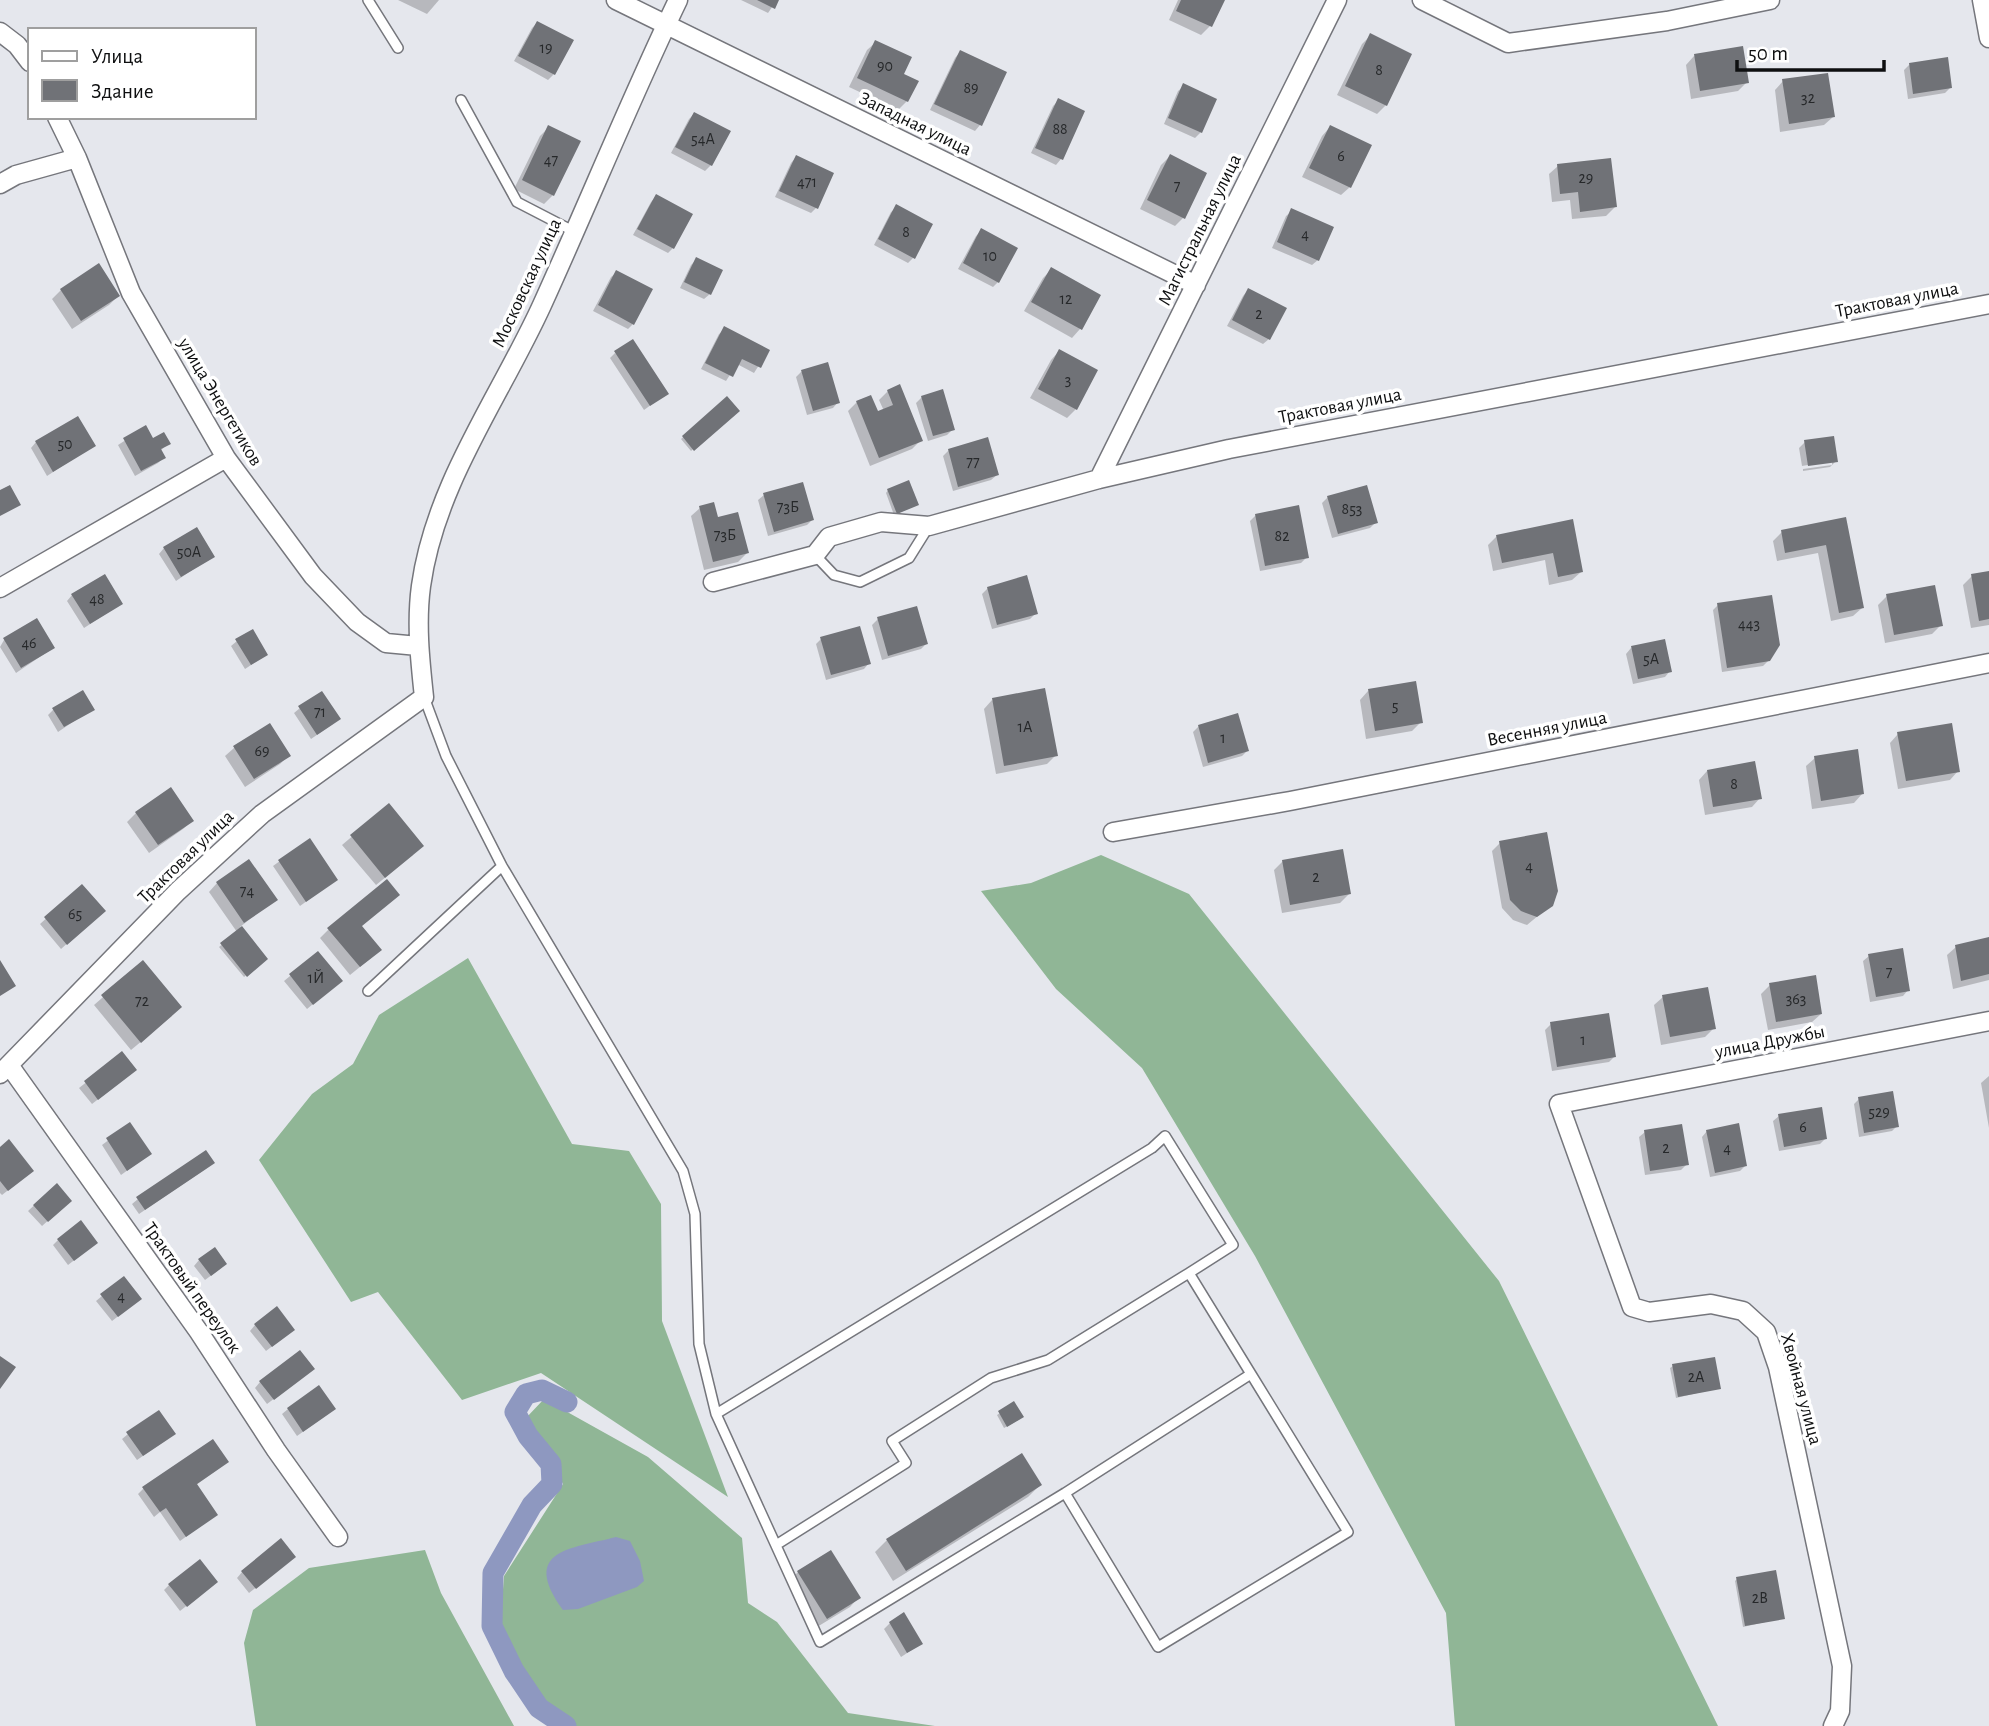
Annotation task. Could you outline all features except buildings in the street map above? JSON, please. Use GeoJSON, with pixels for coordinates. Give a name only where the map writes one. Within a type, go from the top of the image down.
{"type":"FeatureCollection","features":[{"type":"Feature","properties":{"kind":"street","name":"Западная улица"},"geometry":{"type":"LineString","coordinates":[[616,0],[1196,285]]}},
{"type":"Feature","properties":{"kind":"street","name":"Московская улица"},"geometry":{"type":"LineString","coordinates":[[424,697],[418,646],[421,586],[432,535],[451,483],[536,317],[678,0]]}},
{"type":"Feature","properties":{"kind":"street","name":"Магистральная улица"},"geometry":{"type":"LineString","coordinates":[[1099,479],[1337,0]]}},
{"type":"Feature","properties":{"kind":"street"},"geometry":{"type":"LineString","coordinates":[[1422,0],[1508,43],[1667,21],[1770,0]]}},
{"type":"Feature","properties":{"kind":"street"},"geometry":{"type":"LineString","coordinates":[[1983,0],[1989,38]]}},
{"type":"Feature","properties":{"kind":"street"},"geometry":{"type":"LineString","coordinates":[[0,32],[17,45],[28,59]]}},
{"type":"Feature","properties":{"kind":"street","name":"улица Энергетиков"},"geometry":{"type":"LineString","coordinates":[[58,119],[77,158],[131,293],[226,458],[313,576],[357,622],[386,643],[418,646]]}},
{"type":"Feature","properties":{"kind":"street"},"geometry":{"type":"LineString","coordinates":[[0,184],[16,175],[77,158]]}},
{"type":"Feature","properties":{"kind":"street","name":"Трактовая улица"},"geometry":{"type":"LineString","coordinates":[[713,582],[815,555],[830,537],[881,522],[929,526],[1099,479],[1229,449],[1989,304]]}},
{"type":"Feature","properties":{"kind":"street"},"geometry":{"type":"LineString","coordinates":[[0,588],[226,458]]}},
{"type":"Feature","properties":{"kind":"street","name":"Весенняя улица"},"geometry":{"type":"LineString","coordinates":[[1113,832],[1290,801],[1989,663]]}},
{"type":"Feature","properties":{"kind":"street","name":"Трактовая улица"},"geometry":{"type":"LineString","coordinates":[[5,1069],[177,891],[262,814],[424,697]]}},
{"type":"Feature","properties":{"kind":"street","name":"улица Дружбы"},"geometry":{"type":"LineString","coordinates":[[1559,1104],[1989,1021]]}},
{"type":"Feature","properties":{"kind":"street","name":"Трактовый переулок"},"geometry":{"type":"LineString","coordinates":[[5,1069],[199,1332],[276,1450],[338,1537]]}},
{"type":"Feature","properties":{"kind":"street","name":"Хвойная улица"},"geometry":{"type":"LineString","coordinates":[[1559,1104],[1632,1307],[1650,1312],[1711,1304],[1743,1311],[1766,1332],[1778,1367],[1842,1666],[1840,1712],[1833,1726]]}},
{"type":"Feature","properties":{"kind":"lane"},"geometry":{"type":"LineString","coordinates":[[368,0],[398,48]]}},
{"type":"Feature","properties":{"kind":"lane"},"geometry":{"type":"LineString","coordinates":[[461,100],[517,202],[575,232]]}},
{"type":"Feature","properties":{"kind":"lane"},"geometry":{"type":"LineString","coordinates":[[815,555],[834,575],[860,582],[909,558],[929,526]]}},
{"type":"Feature","properties":{"kind":"lane"},"geometry":{"type":"LineString","coordinates":[[424,697],[446,756],[502,866],[683,1171],[695,1214],[699,1344],[716,1414],[820,1642],[1065,1493],[1251,1374]]}},
{"type":"Feature","properties":{"kind":"lane"},"geometry":{"type":"LineString","coordinates":[[368,991],[502,866]]}},
{"type":"Feature","properties":{"kind":"lane"},"geometry":{"type":"LineString","coordinates":[[716,1414],[1152,1148],[1165,1136],[1233,1245],[1048,1360],[991,1378],[892,1441],[906,1463],[776,1545]]}},
{"type":"Feature","properties":{"kind":"lane"},"geometry":{"type":"LineString","coordinates":[[1065,1493],[1158,1647],[1348,1532],[1189,1273]]}},
{"type":"Feature","properties":{"kind":"green space"},"geometry":{"type":"Polygon","coordinates":[[[1101,855],[1189,894],[1499,1281],[1718,1726],[1455,1726],[1446,1613],[1255,1256],[1142,1068],[1056,989],[981,891],[1031,883],[1101,855]]]}},
{"type":"Feature","properties":{"kind":"green space"},"geometry":{"type":"Polygon","coordinates":[[[468,958],[572,1144],[629,1151],[661,1204],[662,1321],[728,1497],[541,1373],[462,1400],[378,1292],[351,1302],[259,1160],[312,1094],[353,1064],[379,1015],[468,958]]]}},
{"type":"Feature","properties":{"kind":"green space"},"geometry":{"type":"Polygon","coordinates":[[[544,1399],[648,1457],[742,1538],[748,1603],[777,1622],[848,1713],[935,1726],[551,1726],[500,1629],[504,1576],[563,1484],[526,1418],[544,1399]]]}},
{"type":"Feature","properties":{"kind":"green space"},"geometry":{"type":"Polygon","coordinates":[[[425,1550],[441,1593],[514,1726],[256,1726],[244,1643],[253,1610],[309,1568],[425,1550]]]}},
{"type":"Feature","properties":{"kind":"water"},"geometry":{"type":"Polygon","coordinates":[[[616,1537],[630,1541],[640,1561],[644,1581],[637,1587],[578,1609],[563,1610],[551,1590],[547,1575],[549,1564],[556,1556],[568,1550],[616,1537]]]}},
{"type":"Feature","properties":{"kind":"waterway"},"geometry":{"type":"LineString","coordinates":[[566,1726],[539,1708],[514,1671],[492,1626],[493,1573],[532,1505],[552,1484],[551,1464],[528,1436],[515,1412],[526,1394],[542,1390],[567,1402]]}}]}
